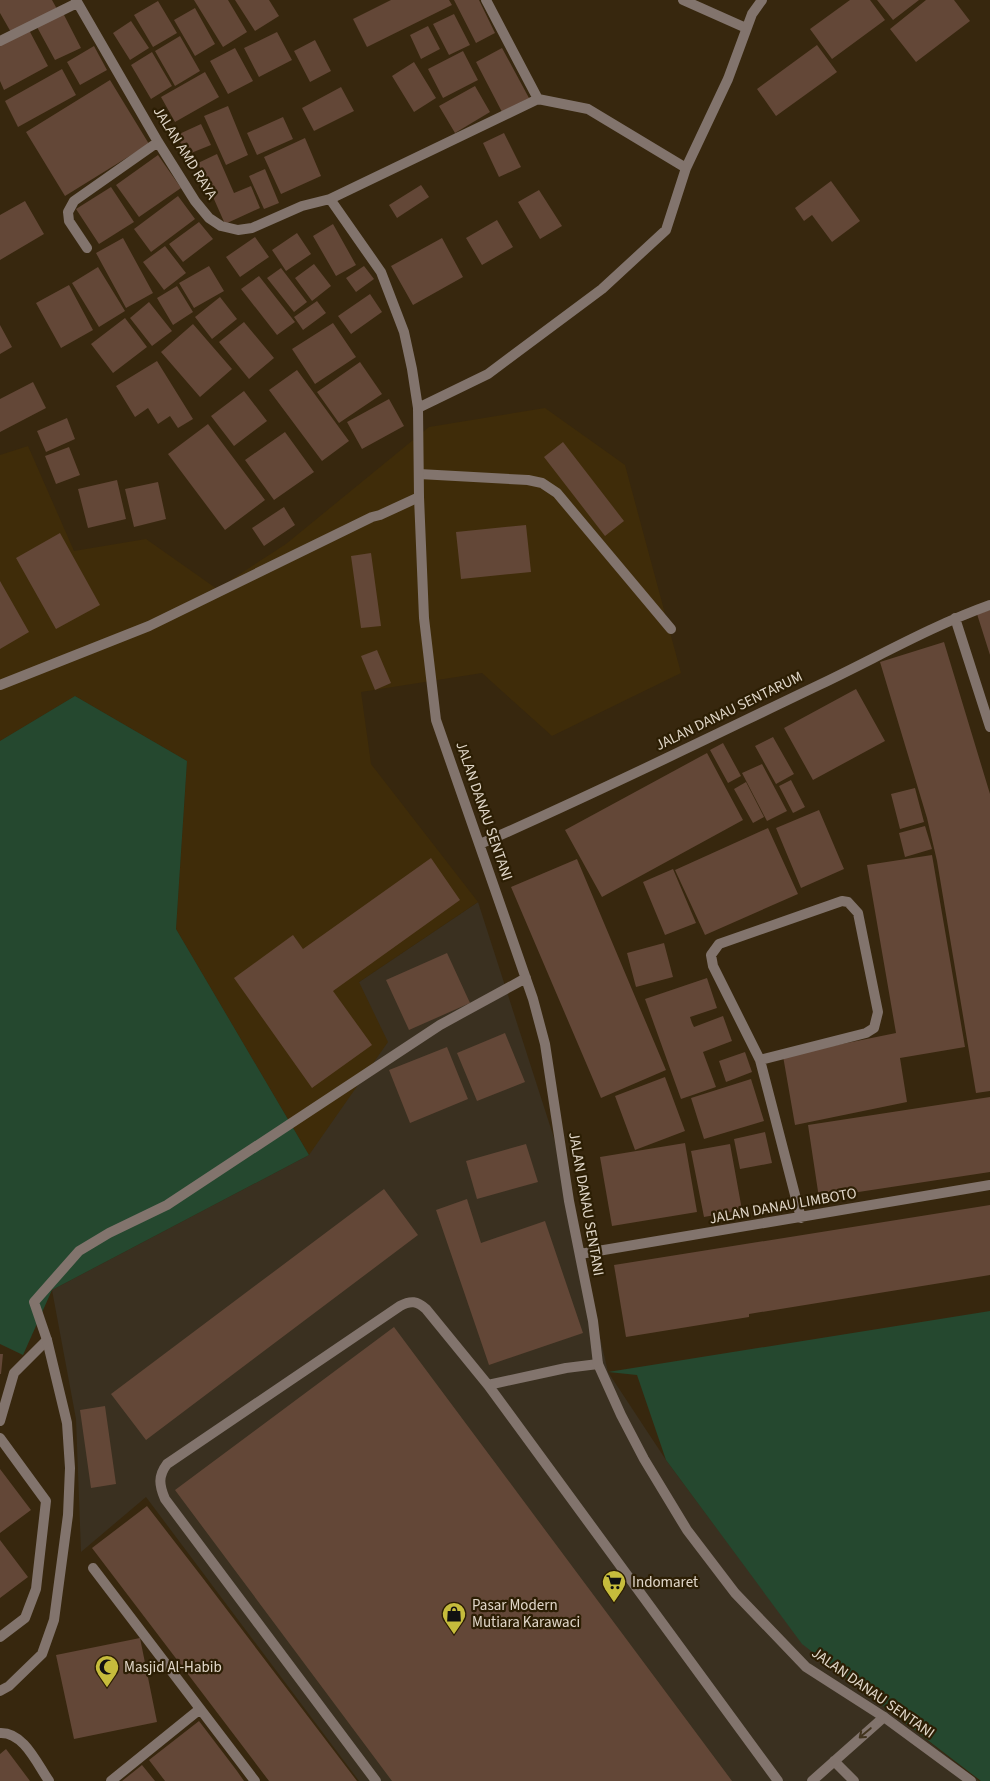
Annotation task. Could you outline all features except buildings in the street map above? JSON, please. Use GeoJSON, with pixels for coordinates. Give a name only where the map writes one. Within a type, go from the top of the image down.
{"type":"FeatureCollection","features":[{"type":"Feature","properties":{"kind":"street"},"geometry":{"type":"LineString","coordinates":[[486,0],[538,99],[588,109],[686,168]]}},
{"type":"Feature","properties":{"kind":"street"},"geometry":{"type":"LineString","coordinates":[[683,0],[746,28]]}},
{"type":"Feature","properties":{"kind":"street"},"geometry":{"type":"LineString","coordinates":[[330,199],[381,272],[404,332],[418,408],[488,374],[602,290],[666,230],[686,168],[728,79],[752,14],[762,0]]}},
{"type":"Feature","properties":{"kind":"street"},"geometry":{"type":"LineString","coordinates":[[0,41],[76,1]]}},
{"type":"Feature","properties":{"kind":"street","name":"JALAN AMD RAYA"},"geometry":{"type":"LineString","coordinates":[[76,1],[195,202],[209,218],[220,226],[238,230],[252,228],[302,206],[330,199],[538,99]]}},
{"type":"Feature","properties":{"kind":"street"},"geometry":{"type":"LineString","coordinates":[[87,248],[69,221],[68,212],[74,201],[158,142]]}},
{"type":"Feature","properties":{"kind":"street","name":"JALAN DANAU SENTANI"},"geometry":{"type":"LineString","coordinates":[[418,408],[419,497],[424,618],[436,720],[526,978],[545,1044],[569,1201],[593,1321],[598,1364],[621,1415],[644,1459],[687,1530],[735,1593],[806,1666],[884,1717],[971,1781]]}},
{"type":"Feature","properties":{"kind":"street"},"geometry":{"type":"LineString","coordinates":[[419,474],[528,480],[542,483],[558,493],[671,630]]}},
{"type":"Feature","properties":{"kind":"street"},"geometry":{"type":"LineString","coordinates":[[0,685],[148,626],[372,517],[419,497]]}},
{"type":"Feature","properties":{"kind":"street","name":"JALAN DANAU SENTARUM"},"geometry":{"type":"LineString","coordinates":[[480,844],[562,808],[853,669],[955,618],[990,605]]}},
{"type":"Feature","properties":{"kind":"street"},"geometry":{"type":"LineString","coordinates":[[955,618],[990,727]]}},
{"type":"Feature","properties":{"kind":"street"},"geometry":{"type":"LineString","coordinates":[[760,1060],[866,1033],[874,1028],[878,1012],[862,931],[858,912],[848,902],[842,901],[720,944],[711,956],[713,966],[760,1060],[801,1218]]}},
{"type":"Feature","properties":{"kind":"street"},"geometry":{"type":"LineString","coordinates":[[0,1691],[9,1686],[42,1654],[54,1620],[68,1515],[70,1468],[67,1422],[48,1340],[34,1302],[79,1251],[109,1233],[167,1205],[440,1025],[526,978]]}},
{"type":"Feature","properties":{"kind":"street","name":"JALAN DANAU LIMBOTO"},"geometry":{"type":"LineString","coordinates":[[580,1254],[990,1185]]}},
{"type":"Feature","properties":{"kind":"street"},"geometry":{"type":"LineString","coordinates":[[376,1781],[165,1499],[160,1487],[160,1473],[167,1464],[410,1301],[419,1303],[426,1309],[488,1385],[778,1781]]}},
{"type":"Feature","properties":{"kind":"street"},"geometry":{"type":"LineString","coordinates":[[0,1421],[14,1373],[48,1340]]}},
{"type":"Feature","properties":{"kind":"street"},"geometry":{"type":"LineString","coordinates":[[488,1385],[566,1368],[598,1364]]}},
{"type":"Feature","properties":{"kind":"street"},"geometry":{"type":"LineString","coordinates":[[0,1438],[46,1502],[36,1589],[25,1618],[0,1637]]}},
{"type":"Feature","properties":{"kind":"street"},"geometry":{"type":"LineString","coordinates":[[93,1568],[255,1781]]}},
{"type":"Feature","properties":{"kind":"street"},"geometry":{"type":"LineString","coordinates":[[111,1781],[200,1708]]}},
{"type":"Feature","properties":{"kind":"street"},"geometry":{"type":"LineString","coordinates":[[812,1781],[884,1717]]}},
{"type":"Feature","properties":{"kind":"street"},"geometry":{"type":"LineString","coordinates":[[0,1733],[17,1738],[26,1746],[48,1781]]}},
{"type":"Feature","properties":{"kind":"street"},"geometry":{"type":"LineString","coordinates":[[834,1761],[854,1781]]}},
{"type":"Feature","properties":{"kind":"shaded area"},"geometry":{"type":"Polygon","coordinates":[[[545,408],[625,465],[681,673],[552,736],[482,673],[361,692],[371,764],[478,902],[359,982],[388,1042],[309,1155],[176,929],[187,761],[75,696],[0,741],[0,455],[28,446],[74,551],[146,539],[217,589],[286,544],[429,427],[545,408]]]}},
{"type":"Feature","properties":{"kind":"shaded area"},"geometry":{"type":"Polygon","coordinates":[[[478,902],[554,1138],[608,1372],[666,1460],[802,1643],[979,1781],[359,1781],[146,1497],[81,1552],[76,1419],[52,1290],[309,1155],[359,982],[478,902]]]}},
{"type":"Feature","properties":{"kind":"green space"},"geometry":{"type":"Polygon","coordinates":[[[75,696],[187,761],[176,929],[309,1155],[52,1290],[23,1355],[0,1344],[0,741],[75,696]]]}},
{"type":"Feature","properties":{"kind":"green space"},"geometry":{"type":"Polygon","coordinates":[[[990,1311],[990,1781],[981,1781],[802,1644],[666,1460],[637,1375],[608,1372],[990,1311]]]}},
{"type":"Feature","properties":{"kind":"place","name":"Indomaret"},"geometry":{"type":"Point","coordinates":[614,1603]}},
{"type":"Feature","properties":{"kind":"place","name":"Pasar Modern Mutiara Karawaci"},"geometry":{"type":"Point","coordinates":[454,1635]}},
{"type":"Feature","properties":{"kind":"place","name":"Masjid Al-Habib"},"geometry":{"type":"Point","coordinates":[107,1688]}}]}
